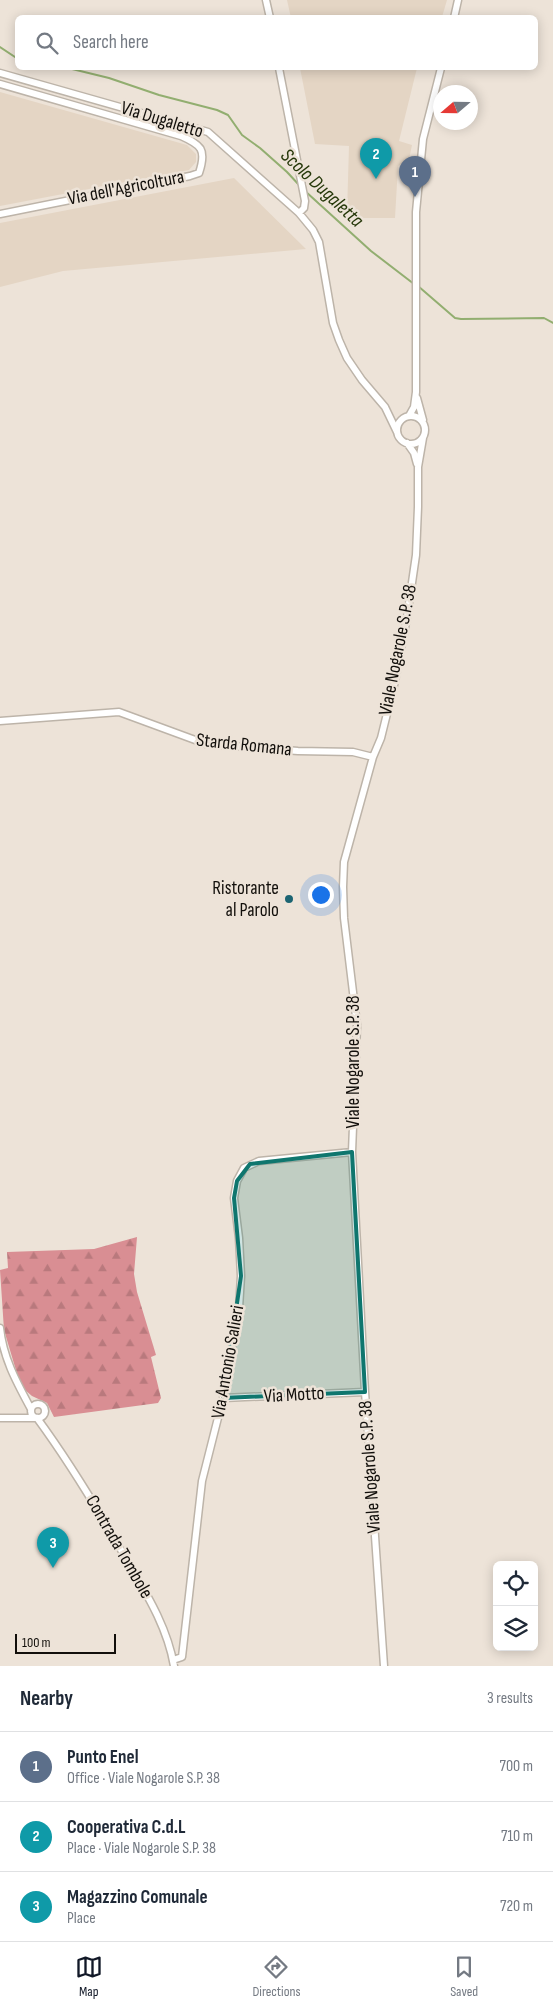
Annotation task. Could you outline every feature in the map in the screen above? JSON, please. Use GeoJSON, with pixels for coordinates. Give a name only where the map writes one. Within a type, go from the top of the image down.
{"type":"FeatureCollection","features":[{"type":"Feature","properties":{"kind":"street"},"geometry":{"type":"LineString","coordinates":[[266,0],[269,15]]}},
{"type":"Feature","properties":{"kind":"street"},"geometry":{"type":"LineString","coordinates":[[455,15],[458,0]]}},
{"type":"Feature","properties":{"kind":"street"},"geometry":{"type":"LineString","coordinates":[[280,70],[305,201],[304,208],[300,213]]}},
{"type":"Feature","properties":{"kind":"street","name":"Viale Nogarole S.P. 38"},"geometry":{"type":"LineString","coordinates":[[418,467],[414,453],[397,432],[399,422],[407,417],[414,406],[416,392],[416,212],[421,150],[441,70]]}},
{"type":"Feature","properties":{"kind":"street","name":"Via Dugaletto"},"geometry":{"type":"LineString","coordinates":[[0,73],[208,132],[300,213],[313,230],[319,242],[330,306],[339,340],[347,358],[362,380],[385,407]]}},
{"type":"Feature","properties":{"kind":"street"},"geometry":{"type":"LineString","coordinates":[[18,88],[21,79]]}},
{"type":"Feature","properties":{"kind":"street"},"geometry":{"type":"LineString","coordinates":[[32,92],[35,83]]}},
{"type":"Feature","properties":{"kind":"street","name":"Via dell'Agricoltura"},"geometry":{"type":"LineString","coordinates":[[0,84],[181,136],[198,144],[202,150],[202,162],[198,173],[190,176],[0,214]]}},
{"type":"Feature","properties":{"kind":"street","name":"Viale Nogarole S.P. 38"},"geometry":{"type":"LineString","coordinates":[[384,1666],[365,1392],[352,1152],[357,1025],[342,887],[344,862],[373,758],[381,738],[395,681],[407,617],[416,555],[418,467],[422,438],[426,430],[416,392]]}},
{"type":"Feature","properties":{"kind":"street"},"geometry":{"type":"LineString","coordinates":[[385,407],[394,414],[407,417],[416,416],[423,422]]}},
{"type":"Feature","properties":{"kind":"street"},"geometry":{"type":"LineString","coordinates":[[385,407],[397,432]]}},
{"type":"Feature","properties":{"kind":"street"},"geometry":{"type":"LineString","coordinates":[[407,443],[415,443],[422,438]]}},
{"type":"Feature","properties":{"kind":"street","name":"Starda Romana"},"geometry":{"type":"LineString","coordinates":[[0,721],[119,712],[206,744],[298,751],[353,752],[373,758]]}},
{"type":"Feature","properties":{"kind":"street","name":"Via Antonio Salieri"},"geometry":{"type":"LineString","coordinates":[[174,1663],[182,1657],[201,1491],[223,1398],[238,1308],[241,1276],[234,1198],[237,1181],[244,1168],[259,1161],[352,1152]]}},
{"type":"Feature","properties":{"kind":"street"},"geometry":{"type":"LineString","coordinates":[[0,1328],[3,1359],[32,1415],[37,1418]]}},
{"type":"Feature","properties":{"kind":"street"},"geometry":{"type":"LineString","coordinates":[[0,1418],[22,1419],[43,1416],[45,1413],[44,1406],[21,1392]]}},
{"type":"Feature","properties":{"kind":"street","name":"Via Motto"},"geometry":{"type":"LineString","coordinates":[[223,1398],[365,1392]]}},
{"type":"Feature","properties":{"kind":"street"},"geometry":{"type":"LineString","coordinates":[[22,1419],[33,1405],[40,1404]]}},
{"type":"Feature","properties":{"kind":"street","name":"Contrada Tombole"},"geometry":{"type":"LineString","coordinates":[[45,1413],[50,1434]]}},
{"type":"Feature","properties":{"kind":"street","name":"Contrada Tombole"},"geometry":{"type":"LineString","coordinates":[[37,1418],[81,1480],[144,1589],[161,1622],[174,1663]]}},
{"type":"Feature","properties":{"kind":"highlighted area"},"geometry":{"type":"Polygon","coordinates":[[[352,1152],[365,1392],[223,1398],[241,1276],[234,1198],[237,1181],[250,1164],[352,1152]]]}},
{"type":"Feature","properties":{"kind":"shaded area"},"geometry":{"type":"Polygon","coordinates":[[[287,0],[447,0],[443,15],[290,15],[287,0]]]}},
{"type":"Feature","properties":{"kind":"shaded area"},"geometry":{"type":"Polygon","coordinates":[[[300,70],[417,70],[399,141],[412,145],[408,164],[398,166],[395,218],[354,218],[347,213],[349,146],[315,144],[300,70]]]}},
{"type":"Feature","properties":{"kind":"shaded area"},"geometry":{"type":"Polygon","coordinates":[[[0,92],[187,145],[196,154],[196,162],[189,170],[0,206],[0,92]]]}},
{"type":"Feature","properties":{"kind":"shaded area"},"geometry":{"type":"Polygon","coordinates":[[[234,178],[306,249],[63,271],[0,287],[0,223],[234,178]]]}},
{"type":"Feature","properties":{"kind":"green space"},"geometry":{"type":"Polygon","coordinates":[[[137,1237],[134,1274],[137,1292],[156,1355],[151,1357],[161,1398],[158,1403],[54,1417],[47,1403],[32,1396],[25,1390],[18,1377],[4,1330],[0,1270],[8,1268],[7,1252],[94,1249],[137,1237]]]}},
{"type":"Feature","properties":{"kind":"waterway","name":"Scolo Dugaletta"},"geometry":{"type":"LineString","coordinates":[[0,47],[15,57]]}},
{"type":"Feature","properties":{"kind":"waterway","name":"Scolo Dugaletta"},"geometry":{"type":"LineString","coordinates":[[76,70],[217,110],[228,115],[242,135],[260,148],[300,186]]}},
{"type":"Feature","properties":{"kind":"waterway","name":"Scolo Dugaletta"},"geometry":{"type":"LineString","coordinates":[[305,191],[371,251],[414,284]]}},
{"type":"Feature","properties":{"kind":"waterway","name":"Scolo Dugaletta"},"geometry":{"type":"LineString","coordinates":[[418,286],[455,318],[544,318],[553,323]]}},
{"type":"Feature","properties":{"kind":"place","name":"Cooperativa C.d.L"},"geometry":{"type":"Point","coordinates":[376,179]}},
{"type":"Feature","properties":{"kind":"place","name":"Punto Enel"},"geometry":{"type":"Point","coordinates":[415,197]}},
{"type":"Feature","properties":{"kind":"place","name":"Ristorante al Parolo"},"geometry":{"type":"Point","coordinates":[289,899]}},
{"type":"Feature","properties":{"kind":"place","name":"Magazzino Comunale"},"geometry":{"type":"Point","coordinates":[53,1568]}}]}
